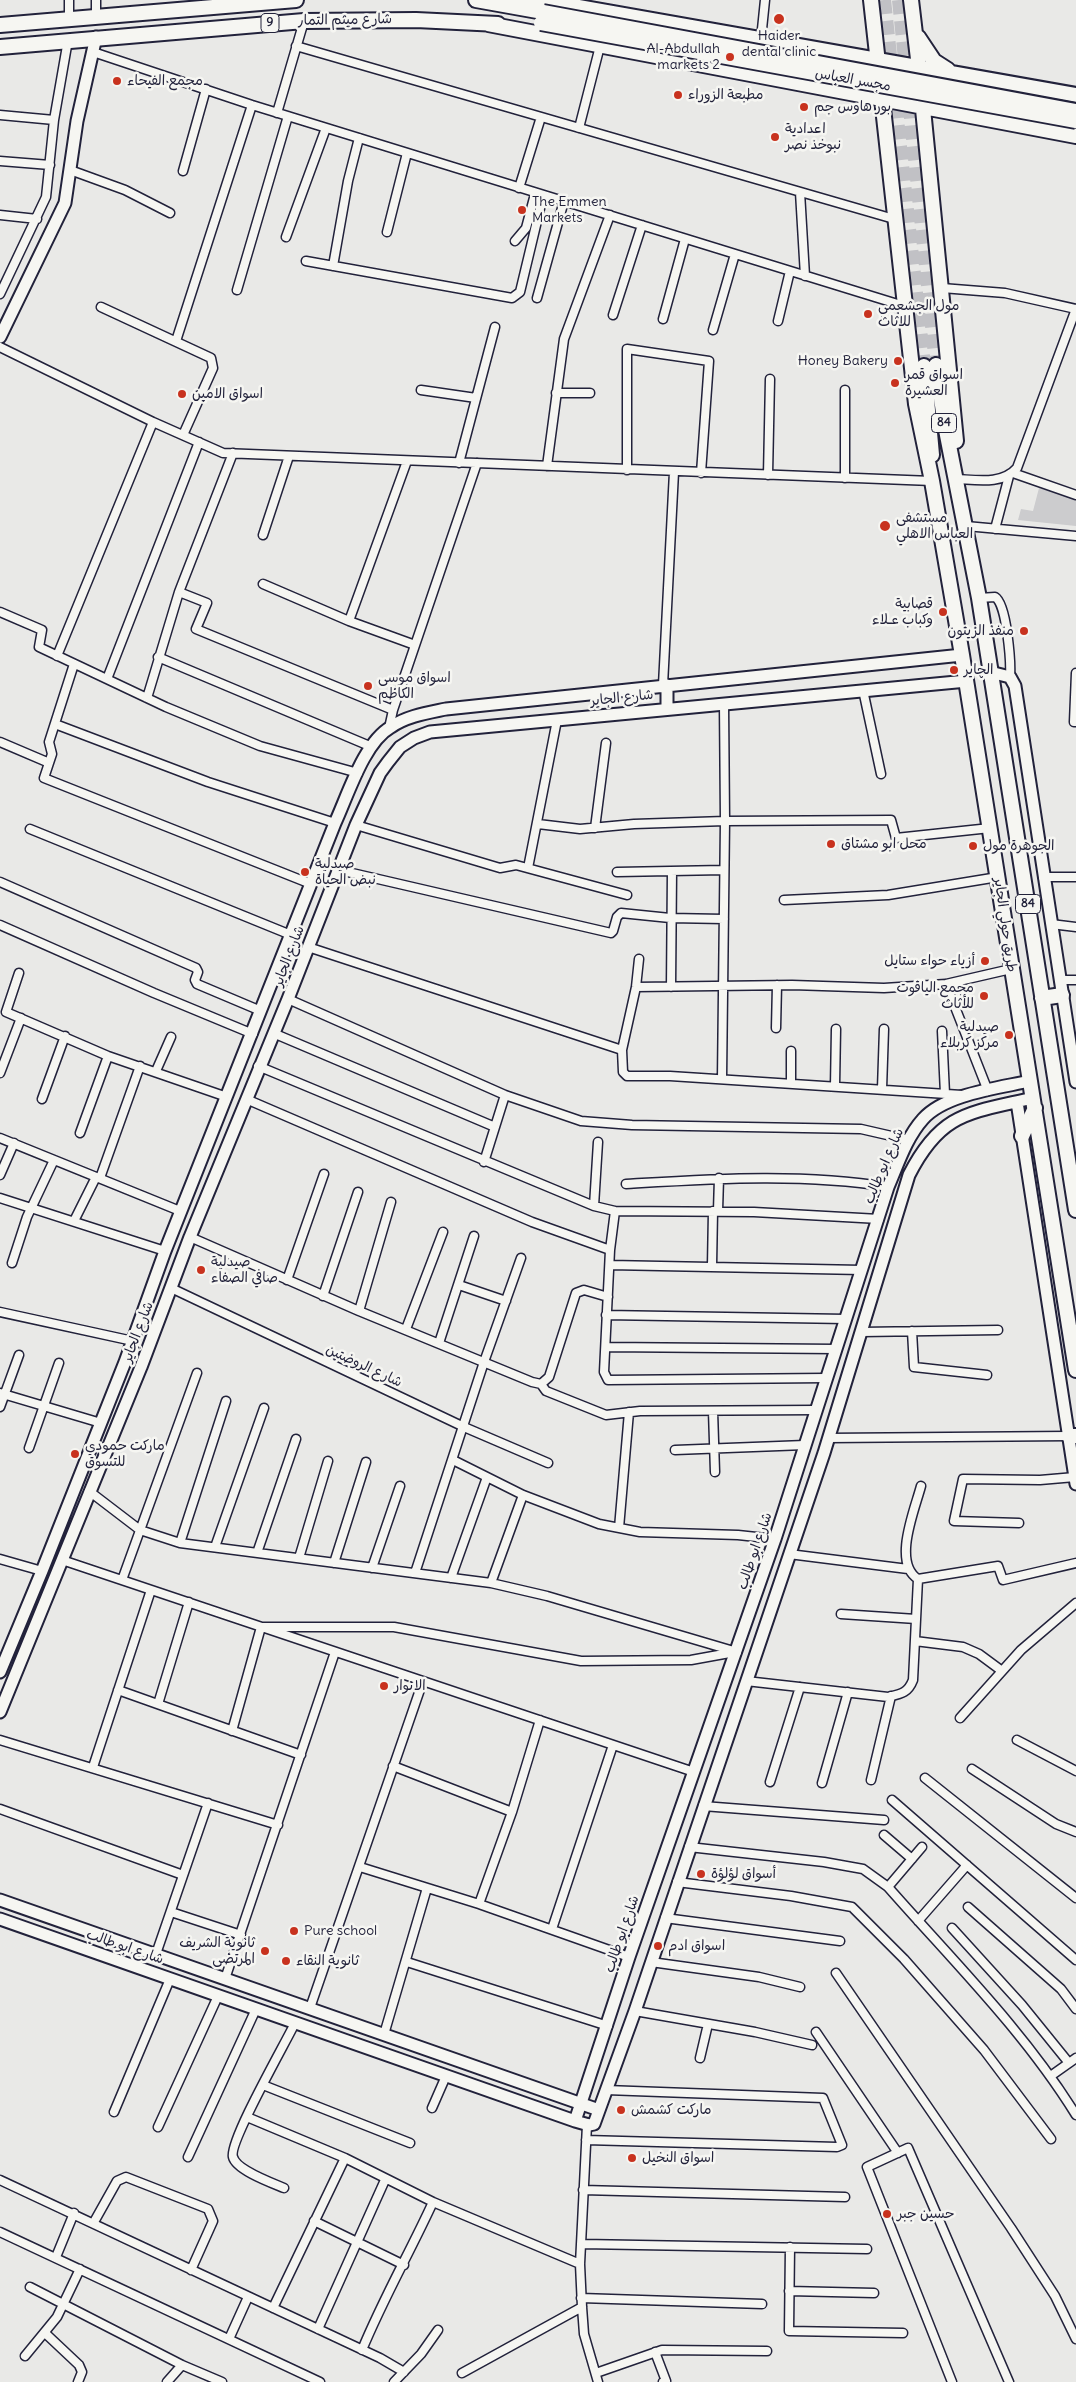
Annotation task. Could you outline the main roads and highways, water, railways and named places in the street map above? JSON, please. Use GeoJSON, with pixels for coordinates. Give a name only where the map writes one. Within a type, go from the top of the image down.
{"type":"FeatureCollection","features":[{"type":"Feature","properties":{"kind":"highway","name":"شارع ميثم التمار"},"geometry":{"type":"LineString","coordinates":[[0,25],[296,0]]}},
{"type":"Feature","properties":{"kind":"highway","name":"9"},"geometry":{"type":"LineString","coordinates":[[476,0],[491,1],[542,18]]}},
{"type":"Feature","properties":{"kind":"highway"},"geometry":{"type":"LineString","coordinates":[[871,0],[916,404],[932,481]]}},
{"type":"Feature","properties":{"kind":"highway"},"geometry":{"type":"LineString","coordinates":[[911,0],[942,288],[956,438],[957,480]]}},
{"type":"Feature","properties":{"kind":"highway"},"geometry":{"type":"LineString","coordinates":[[491,1],[545,1],[1076,95]]}},
{"type":"Feature","properties":{"kind":"highway","name":"شارع ميثم التمار"},"geometry":{"type":"LineString","coordinates":[[0,46],[304,20],[416,20],[488,24],[542,18]]}},
{"type":"Feature","properties":{"kind":"highway","name":"مجسر العباس"},"geometry":{"type":"LineString","coordinates":[[542,18],[1076,111]]}},
{"type":"Feature","properties":{"kind":"highway","name":"مجسر العباس"},"geometry":{"type":"LineString","coordinates":[[542,18],[1076,122]]}},
{"type":"Feature","properties":{"kind":"highway"},"geometry":{"type":"LineString","coordinates":[[488,24],[1076,136]]}},
{"type":"Feature","properties":{"kind":"highway"},"geometry":{"type":"LineString","coordinates":[[914,26],[924,49],[934,62],[958,74]]}},
{"type":"Feature","properties":{"kind":"highway"},"geometry":{"type":"LineString","coordinates":[[855,56],[868,49],[874,30]]}},
{"type":"Feature","properties":{"kind":"highway"},"geometry":{"type":"LineString","coordinates":[[852,94],[872,105],[885,131]]}},
{"type":"Feature","properties":{"kind":"highway"},"geometry":{"type":"LineString","coordinates":[[927,141],[930,130],[938,120],[948,115],[959,114]]}},
{"type":"Feature","properties":{"kind":"highway","name":"84"},"geometry":{"type":"LineString","coordinates":[[932,481],[930,366],[957,480]]}},
{"type":"Feature","properties":{"kind":"highway","name":"طريق حولي الجاير"},"geometry":{"type":"LineString","coordinates":[[957,480],[979,598],[1076,1210]]}},
{"type":"Feature","properties":{"kind":"highway","name":"طريق حولي الجاير"},"geometry":{"type":"LineString","coordinates":[[932,481],[967,681],[1011,969],[1076,1370]]}},
{"type":"Feature","properties":{"kind":"highway"},"geometry":{"type":"LineString","coordinates":[[1042,998],[1062,995]]}},
{"type":"Feature","properties":{"kind":"highway"},"geometry":{"type":"LineString","coordinates":[[1022,1136],[1034,1103]]}},
{"type":"Feature","properties":{"kind":"tunnel"},"geometry":{"type":"LineString","coordinates":[[884,0],[924,366]]}},
{"type":"Feature","properties":{"kind":"tunnel"},"geometry":{"type":"LineString","coordinates":[[899,0],[936,365]]}},
{"type":"Feature","properties":{"kind":"place","name":"Haider dental clinic"},"geometry":{"type":"Point","coordinates":[779,19]}},
{"type":"Feature","properties":{"kind":"place","name":"Al-Abdullah markets 2"},"geometry":{"type":"Point","coordinates":[730,57]}},
{"type":"Feature","properties":{"kind":"place","name":"مجمع الفيحاء"},"geometry":{"type":"Point","coordinates":[117,81]}},
{"type":"Feature","properties":{"kind":"place","name":"مطبعة الزوراء"},"geometry":{"type":"Point","coordinates":[678,95]}},
{"type":"Feature","properties":{"kind":"place","name":"بور هاوس جم"},"geometry":{"type":"Point","coordinates":[804,107]}},
{"type":"Feature","properties":{"kind":"place","name":"اعدادية نبوخذ نصر"},"geometry":{"type":"Point","coordinates":[775,137]}},
{"type":"Feature","properties":{"kind":"place","name":"The Emmen Markets"},"geometry":{"type":"Point","coordinates":[522,210]}},
{"type":"Feature","properties":{"kind":"place","name":"مول الجشعمي للاثاث"},"geometry":{"type":"Point","coordinates":[868,314]}},
{"type":"Feature","properties":{"kind":"place","name":"Honey Bakery"},"geometry":{"type":"Point","coordinates":[898,361]}},
{"type":"Feature","properties":{"kind":"place","name":"اسواق قمر العشيرة"},"geometry":{"type":"Point","coordinates":[895,383]}},
{"type":"Feature","properties":{"kind":"place","name":"اسواق الامين"},"geometry":{"type":"Point","coordinates":[182,394]}},
{"type":"Feature","properties":{"kind":"place","name":"مستشفى العباس الاهلي"},"geometry":{"type":"Point","coordinates":[885,526]}},
{"type":"Feature","properties":{"kind":"place","name":"قصابية وكباب عـلاء"},"geometry":{"type":"Point","coordinates":[943,612]}},
{"type":"Feature","properties":{"kind":"place","name":"منفذ الزيتون"},"geometry":{"type":"Point","coordinates":[1024,631]}},
{"type":"Feature","properties":{"kind":"place","name":"الچاير"},"geometry":{"type":"Point","coordinates":[954,670]}},
{"type":"Feature","properties":{"kind":"place","name":"اسواق موسى الكاظم"},"geometry":{"type":"Point","coordinates":[368,686]}},
{"type":"Feature","properties":{"kind":"place","name":"محل ابو مشتاق"},"geometry":{"type":"Point","coordinates":[831,844]}},
{"type":"Feature","properties":{"kind":"place","name":"الجوهرة مول"},"geometry":{"type":"Point","coordinates":[973,846]}},
{"type":"Feature","properties":{"kind":"place","name":"صيدلية نبض الحياة"},"geometry":{"type":"Point","coordinates":[305,872]}},
{"type":"Feature","properties":{"kind":"place","name":"أزياء حواء ستايل"},"geometry":{"type":"Point","coordinates":[985,961]}},
{"type":"Feature","properties":{"kind":"place","name":"مجمع الياقوت للأثاث"},"geometry":{"type":"Point","coordinates":[984,996]}},
{"type":"Feature","properties":{"kind":"place","name":"صيدلية مركز كربلاء"},"geometry":{"type":"Point","coordinates":[1009,1035]}},
{"type":"Feature","properties":{"kind":"place","name":"صيدلية صافي الصفاء"},"geometry":{"type":"Point","coordinates":[201,1270]}},
{"type":"Feature","properties":{"kind":"place","name":"ماركت حمودي للتسوق"},"geometry":{"type":"Point","coordinates":[75,1454]}},
{"type":"Feature","properties":{"kind":"place","name":"الانوار"},"geometry":{"type":"Point","coordinates":[384,1686]}},
{"type":"Feature","properties":{"kind":"place","name":"أسواق لؤلؤة"},"geometry":{"type":"Point","coordinates":[701,1874]}},
{"type":"Feature","properties":{"kind":"place","name":"Pure school"},"geometry":{"type":"Point","coordinates":[294,1931]}},
{"type":"Feature","properties":{"kind":"place","name":"اسواق ادم"},"geometry":{"type":"Point","coordinates":[658,1946]}},
{"type":"Feature","properties":{"kind":"place","name":"ثانوية الشريف المرتضى"},"geometry":{"type":"Point","coordinates":[265,1951]}},
{"type":"Feature","properties":{"kind":"place","name":"ثانوية النقاء"},"geometry":{"type":"Point","coordinates":[286,1961]}},
{"type":"Feature","properties":{"kind":"place","name":"ماركت كشمش"},"geometry":{"type":"Point","coordinates":[621,2110]}},
{"type":"Feature","properties":{"kind":"place","name":"اسواق النخيل"},"geometry":{"type":"Point","coordinates":[632,2158]}},
{"type":"Feature","properties":{"kind":"place","name":"حسين جبر"},"geometry":{"type":"Point","coordinates":[887,2214]}}]}
